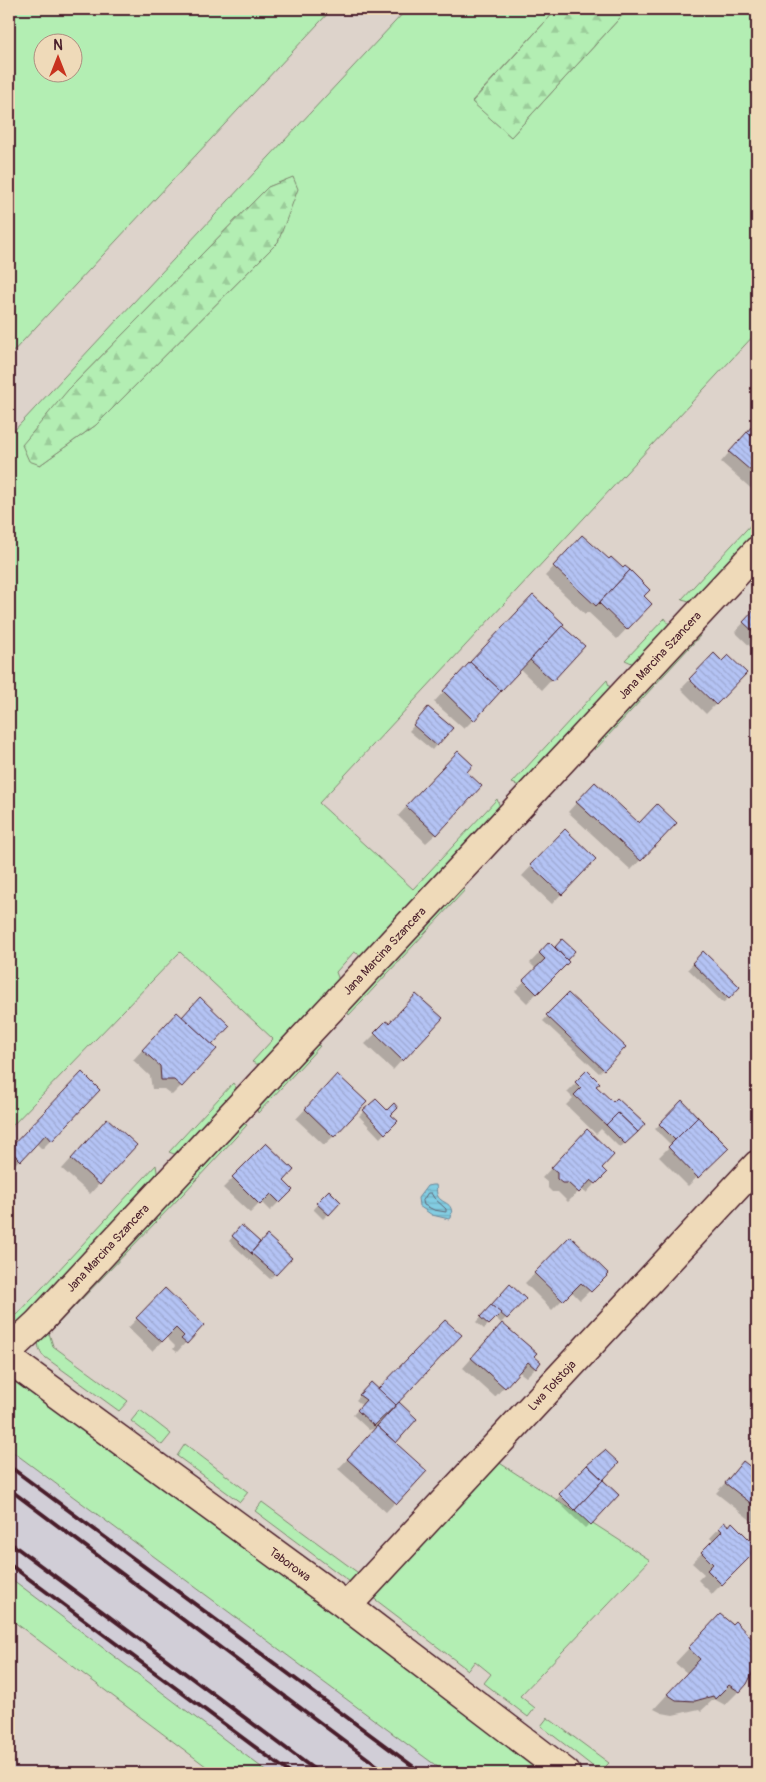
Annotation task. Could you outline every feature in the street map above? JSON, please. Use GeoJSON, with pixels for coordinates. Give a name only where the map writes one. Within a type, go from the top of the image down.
{"type":"FeatureCollection","features":[{"type":"Feature","properties":{"kind":"street","name":"Jana Marcina Szancera"},"geometry":{"type":"LineString","coordinates":[[9,1350],[38,1323],[757,551]]}},
{"type":"Feature","properties":{"kind":"street","name":"Lwa Tołstoja"},"geometry":{"type":"LineString","coordinates":[[346,1606],[757,1165]]}},
{"type":"Feature","properties":{"kind":"street","name":"Taborowa"},"geometry":{"type":"LineString","coordinates":[[9,1359],[346,1606],[566,1773]]}},
{"type":"Feature","properties":{"kind":"shaded area"},"geometry":{"type":"Polygon","coordinates":[[[9,1449],[446,1773],[269,1773],[9,1577],[9,1449]]]}},
{"type":"Feature","properties":{"kind":"green space"},"geometry":{"type":"Polygon","coordinates":[[[9,9],[332,9],[9,356],[9,9]]]}},
{"type":"Feature","properties":{"kind":"green space"},"geometry":{"type":"Polygon","coordinates":[[[407,9],[557,9],[472,101],[511,137],[628,9],[757,9],[757,332],[319,803],[413,889],[497,799],[501,810],[365,957],[354,952],[336,972],[340,983],[261,1066],[252,1062],[273,1039],[180,952],[9,1129],[9,436],[407,9]],[[293,178],[268,187],[68,390],[40,465],[96,425],[278,242],[293,178]]]}},
{"type":"Feature","properties":{"kind":"green space"},"geometry":{"type":"Polygon","coordinates":[[[557,9],[628,9],[511,137],[472,102],[557,9]]]}},
{"type":"Feature","properties":{"kind":"green space"},"geometry":{"type":"Polygon","coordinates":[[[293,177],[298,189],[278,242],[96,425],[40,465],[29,461],[22,445],[68,390],[268,187],[293,177]]]}},
{"type":"Feature","properties":{"kind":"green space"},"geometry":{"type":"Polygon","coordinates":[[[757,518],[757,533],[693,602],[682,599],[757,518]]]}},
{"type":"Feature","properties":{"kind":"green space"},"geometry":{"type":"Polygon","coordinates":[[[665,618],[671,627],[636,665],[625,660],[665,618]]]}},
{"type":"Feature","properties":{"kind":"green space"},"geometry":{"type":"Polygon","coordinates":[[[691,635],[700,636],[595,750],[591,742],[691,635]]]}},
{"type":"Feature","properties":{"kind":"green space"},"geometry":{"type":"Polygon","coordinates":[[[607,680],[611,692],[522,787],[512,783],[607,680]]]}},
{"type":"Feature","properties":{"kind":"green space"},"geometry":{"type":"Polygon","coordinates":[[[456,888],[465,890],[349,1015],[345,1006],[456,888]]]}},
{"type":"Feature","properties":{"kind":"green space"},"geometry":{"type":"Polygon","coordinates":[[[310,1043],[320,1046],[258,1113],[255,1103],[310,1043]]]}},
{"type":"Feature","properties":{"kind":"green space"},"geometry":{"type":"Polygon","coordinates":[[[233,1083],[238,1091],[179,1156],[169,1152],[233,1083]]]}},
{"type":"Feature","properties":{"kind":"green space"},"geometry":{"type":"Polygon","coordinates":[[[238,1121],[247,1125],[49,1333],[53,1346],[128,1401],[119,1411],[42,1355],[38,1341],[238,1121]]]}},
{"type":"Feature","properties":{"kind":"green space"},"geometry":{"type":"Polygon","coordinates":[[[156,1165],[158,1178],[26,1318],[9,1325],[9,1309],[17,1315],[156,1165]]]}},
{"type":"Feature","properties":{"kind":"green space"},"geometry":{"type":"Polygon","coordinates":[[[9,1372],[549,1773],[446,1773],[9,1449],[9,1372]]]}},
{"type":"Feature","properties":{"kind":"green space"},"geometry":{"type":"Polygon","coordinates":[[[140,1410],[171,1434],[162,1445],[131,1421],[140,1410]]]}},
{"type":"Feature","properties":{"kind":"green space"},"geometry":{"type":"Polygon","coordinates":[[[185,1444],[248,1492],[240,1502],[177,1456],[185,1444]]]}},
{"type":"Feature","properties":{"kind":"green space"},"geometry":{"type":"Polygon","coordinates":[[[495,1460],[650,1560],[520,1696],[535,1708],[528,1717],[484,1683],[491,1674],[475,1661],[468,1670],[372,1597],[495,1460]]]}},
{"type":"Feature","properties":{"kind":"green space"},"geometry":{"type":"Polygon","coordinates":[[[262,1502],[361,1575],[350,1582],[255,1511],[262,1502]]]}},
{"type":"Feature","properties":{"kind":"green space"},"geometry":{"type":"Polygon","coordinates":[[[9,1577],[269,1773],[215,1773],[9,1618],[9,1577]]]}},
{"type":"Feature","properties":{"kind":"green space"},"geometry":{"type":"Polygon","coordinates":[[[548,1717],[609,1763],[600,1772],[541,1726],[548,1717]]]}},
{"type":"Feature","properties":{"kind":"water"},"geometry":{"type":"Polygon","coordinates":[[[436,1185],[439,1197],[451,1208],[451,1218],[432,1215],[419,1206],[418,1198],[427,1186],[436,1185]]]}},
{"type":"Feature","properties":{"kind":"building"},"geometry":{"type":"Polygon","coordinates":[[[757,420],[757,441],[747,432],[757,420]]]}},
{"type":"Feature","properties":{"kind":"building"},"geometry":{"type":"Polygon","coordinates":[[[747,432],[757,441],[757,476],[729,452],[747,432]]]}},
{"type":"Feature","properties":{"kind":"building"},"geometry":{"type":"Polygon","coordinates":[[[582,535],[609,559],[611,557],[623,568],[625,566],[630,570],[596,606],[553,566],[582,535]]]}},
{"type":"Feature","properties":{"kind":"building"},"geometry":{"type":"Polygon","coordinates":[[[630,570],[650,590],[644,596],[652,604],[627,630],[599,603],[630,570]]]}},
{"type":"Feature","properties":{"kind":"building"},"geometry":{"type":"Polygon","coordinates":[[[533,595],[564,624],[501,691],[470,662],[533,595]]]}},
{"type":"Feature","properties":{"kind":"building"},"geometry":{"type":"Polygon","coordinates":[[[757,607],[757,635],[743,622],[757,607]]]}},
{"type":"Feature","properties":{"kind":"building"},"geometry":{"type":"Polygon","coordinates":[[[562,626],[585,646],[553,681],[530,660],[562,626]]]}},
{"type":"Feature","properties":{"kind":"building"},"geometry":{"type":"Polygon","coordinates":[[[714,653],[722,661],[728,655],[747,673],[716,705],[689,679],[714,653]]]}},
{"type":"Feature","properties":{"kind":"building"},"geometry":{"type":"Polygon","coordinates":[[[470,662],[501,691],[474,721],[443,691],[470,662]]]}},
{"type":"Feature","properties":{"kind":"building"},"geometry":{"type":"Polygon","coordinates":[[[428,707],[453,728],[437,746],[413,725],[428,707]]]}},
{"type":"Feature","properties":{"kind":"building"},"geometry":{"type":"Polygon","coordinates":[[[458,751],[473,765],[467,772],[482,786],[437,835],[406,806],[458,751]]]}},
{"type":"Feature","properties":{"kind":"building"},"geometry":{"type":"Polygon","coordinates":[[[595,782],[639,823],[657,804],[677,823],[641,861],[576,802],[595,782]]]}},
{"type":"Feature","properties":{"kind":"building"},"geometry":{"type":"Polygon","coordinates":[[[565,829],[596,859],[562,895],[530,865],[565,829]]]}},
{"type":"Feature","properties":{"kind":"building"},"geometry":{"type":"Polygon","coordinates":[[[562,939],[575,951],[567,960],[555,947],[562,939]]]}},
{"type":"Feature","properties":{"kind":"building"},"geometry":{"type":"Polygon","coordinates":[[[549,942],[569,962],[537,994],[523,980],[545,959],[539,953],[549,942]]]}},
{"type":"Feature","properties":{"kind":"building"},"geometry":{"type":"Polygon","coordinates":[[[703,951],[740,987],[729,999],[692,963],[703,951]]]}},
{"type":"Feature","properties":{"kind":"building"},"geometry":{"type":"Polygon","coordinates":[[[568,993],[626,1047],[604,1070],[546,1015],[568,993]]]}},
{"type":"Feature","properties":{"kind":"building"},"geometry":{"type":"Polygon","coordinates":[[[416,994],[443,1018],[403,1061],[374,1033],[386,1021],[389,1023],[416,994]]]}},
{"type":"Feature","properties":{"kind":"building"},"geometry":{"type":"Polygon","coordinates":[[[200,997],[230,1026],[212,1045],[182,1017],[200,997]]]}},
{"type":"Feature","properties":{"kind":"building"},"geometry":{"type":"Polygon","coordinates":[[[177,1012],[217,1049],[182,1087],[174,1080],[161,1080],[160,1066],[142,1050],[177,1012]]]}},
{"type":"Feature","properties":{"kind":"building"},"geometry":{"type":"Polygon","coordinates":[[[587,1070],[600,1083],[596,1086],[613,1102],[617,1098],[645,1124],[638,1132],[618,1113],[606,1125],[574,1095],[581,1088],[575,1082],[587,1070]]]}},
{"type":"Feature","properties":{"kind":"building"},"geometry":{"type":"Polygon","coordinates":[[[82,1072],[100,1090],[52,1141],[46,1134],[21,1161],[9,1149],[82,1072]]]}},
{"type":"Feature","properties":{"kind":"building"},"geometry":{"type":"Polygon","coordinates":[[[337,1074],[367,1102],[334,1137],[305,1109],[337,1074]]]}},
{"type":"Feature","properties":{"kind":"building"},"geometry":{"type":"Polygon","coordinates":[[[376,1099],[387,1110],[394,1103],[398,1108],[391,1115],[398,1121],[385,1134],[363,1110],[376,1099]]]}},
{"type":"Feature","properties":{"kind":"building"},"geometry":{"type":"Polygon","coordinates":[[[682,1100],[698,1117],[675,1140],[659,1124],[682,1100]]]}},
{"type":"Feature","properties":{"kind":"building"},"geometry":{"type":"Polygon","coordinates":[[[618,1113],[638,1132],[625,1144],[606,1125],[618,1113]]]}},
{"type":"Feature","properties":{"kind":"building"},"geometry":{"type":"Polygon","coordinates":[[[698,1117],[729,1148],[698,1178],[668,1147],[698,1117]]]}},
{"type":"Feature","properties":{"kind":"building"},"geometry":{"type":"Polygon","coordinates":[[[107,1118],[137,1145],[100,1185],[71,1159],[107,1118]]]}},
{"type":"Feature","properties":{"kind":"building"},"geometry":{"type":"Polygon","coordinates":[[[587,1129],[614,1155],[602,1168],[607,1173],[596,1184],[591,1180],[579,1193],[568,1183],[562,1183],[557,1179],[557,1173],[551,1168],[587,1129]]]}},
{"type":"Feature","properties":{"kind":"building"},"geometry":{"type":"Polygon","coordinates":[[[266,1143],[294,1170],[284,1181],[293,1190],[280,1203],[271,1194],[260,1205],[232,1177],[266,1143]]]}},
{"type":"Feature","properties":{"kind":"building"},"geometry":{"type":"Polygon","coordinates":[[[329,1190],[341,1202],[329,1215],[316,1203],[329,1190]]]}},
{"type":"Feature","properties":{"kind":"building"},"geometry":{"type":"Polygon","coordinates":[[[241,1225],[260,1242],[251,1253],[232,1236],[241,1225]]]}},
{"type":"Feature","properties":{"kind":"building"},"geometry":{"type":"Polygon","coordinates":[[[267,1235],[292,1258],[276,1275],[251,1253],[267,1235]]]}},
{"type":"Feature","properties":{"kind":"building"},"geometry":{"type":"Polygon","coordinates":[[[570,1236],[609,1274],[591,1292],[581,1283],[563,1301],[534,1273],[570,1236]]]}},
{"type":"Feature","properties":{"kind":"building"},"geometry":{"type":"Polygon","coordinates":[[[510,1284],[526,1299],[507,1319],[491,1305],[510,1284]]]}},
{"type":"Feature","properties":{"kind":"building"},"geometry":{"type":"Polygon","coordinates":[[[165,1288],[204,1325],[187,1344],[181,1339],[184,1336],[176,1328],[162,1342],[136,1318],[165,1288]]]}},
{"type":"Feature","properties":{"kind":"building"},"geometry":{"type":"Polygon","coordinates":[[[491,1305],[501,1313],[489,1325],[480,1317],[491,1305]]]}},
{"type":"Feature","properties":{"kind":"building"},"geometry":{"type":"Polygon","coordinates":[[[445,1320],[462,1335],[396,1405],[378,1389],[445,1320]]]}},
{"type":"Feature","properties":{"kind":"building"},"geometry":{"type":"Polygon","coordinates":[[[502,1323],[537,1353],[534,1356],[541,1362],[536,1369],[528,1362],[505,1388],[471,1358],[502,1323]]]}},
{"type":"Feature","properties":{"kind":"building"},"geometry":{"type":"Polygon","coordinates":[[[371,1382],[396,1405],[374,1426],[357,1410],[366,1400],[359,1395],[371,1382]]]}},
{"type":"Feature","properties":{"kind":"building"},"geometry":{"type":"Polygon","coordinates":[[[399,1402],[417,1419],[396,1443],[377,1426],[399,1402]]]}},
{"type":"Feature","properties":{"kind":"building"},"geometry":{"type":"Polygon","coordinates":[[[377,1426],[427,1471],[397,1504],[347,1459],[377,1426]]]}},
{"type":"Feature","properties":{"kind":"building"},"geometry":{"type":"Polygon","coordinates":[[[605,1450],[619,1463],[603,1480],[587,1465],[605,1450]]]}},
{"type":"Feature","properties":{"kind":"building"},"geometry":{"type":"Polygon","coordinates":[[[743,1461],[757,1472],[757,1508],[725,1483],[743,1461]]]}},
{"type":"Feature","properties":{"kind":"building"},"geometry":{"type":"Polygon","coordinates":[[[587,1465],[603,1480],[575,1510],[559,1494],[587,1465]]]}},
{"type":"Feature","properties":{"kind":"building"},"geometry":{"type":"Polygon","coordinates":[[[603,1480],[619,1495],[591,1525],[575,1510],[603,1480]]]}},
{"type":"Feature","properties":{"kind":"building"},"geometry":{"type":"Polygon","coordinates":[[[724,1522],[729,1526],[732,1522],[757,1547],[757,1550],[722,1585],[707,1570],[713,1564],[701,1552],[722,1531],[719,1528],[724,1522]]]}},
{"type":"Feature","properties":{"kind":"building"},"geometry":{"type":"Polygon","coordinates":[[[720,1614],[732,1624],[735,1621],[757,1644],[754,1670],[747,1684],[740,1692],[729,1685],[715,1699],[713,1696],[695,1701],[676,1700],[667,1694],[700,1659],[688,1648],[720,1614]]]}},
{"type":"Feature","properties":{"kind":"railway"},"geometry":{"type":"LineString","coordinates":[[9,1466],[422,1773]]}},
{"type":"Feature","properties":{"kind":"railway"},"geometry":{"type":"LineString","coordinates":[[9,1489],[387,1773]]}},
{"type":"Feature","properties":{"kind":"railway"},"geometry":{"type":"LineString","coordinates":[[9,1542],[319,1773]]}},
{"type":"Feature","properties":{"kind":"railway"},"geometry":{"type":"LineString","coordinates":[[9,1564],[290,1773]]}}]}
